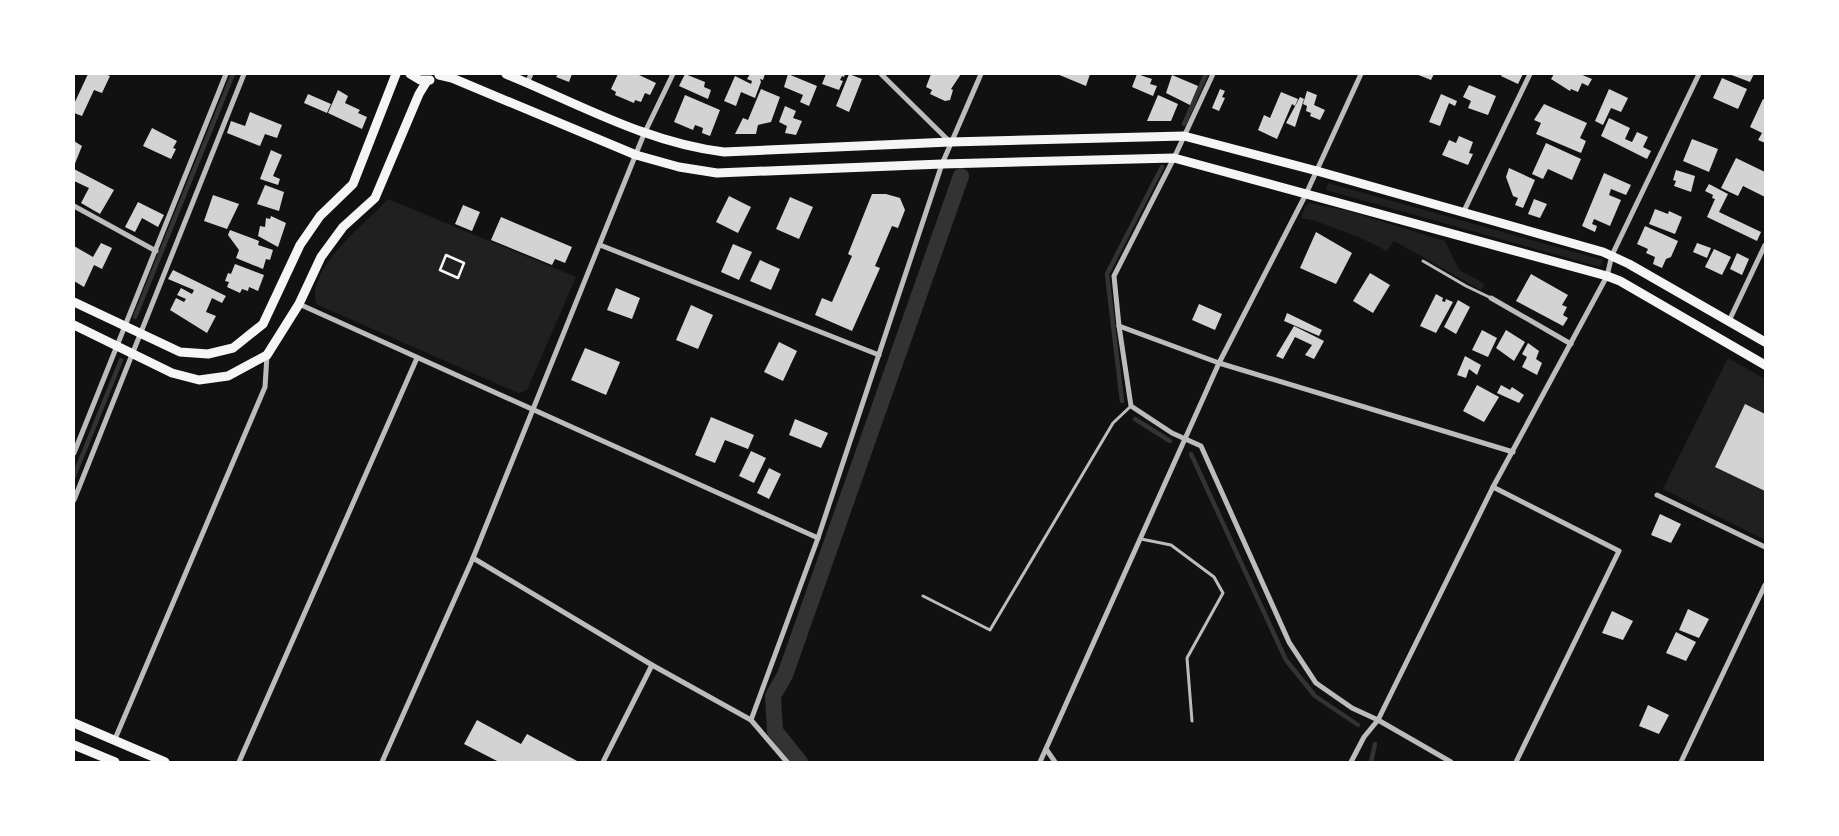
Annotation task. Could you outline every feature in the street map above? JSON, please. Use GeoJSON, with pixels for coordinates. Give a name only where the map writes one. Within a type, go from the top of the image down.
{"type":"FeatureCollection","features":[{"type":"Feature","properties":{"kind":"main road"},"geometry":{"type":"LineString","coordinates":[[74,302],[138,334],[180,352],[208,354],[233,348],[263,324],[300,245],[320,216],[353,184],[396,74]]}},
{"type":"Feature","properties":{"kind":"main road"},"geometry":{"type":"LineString","coordinates":[[74,326],[172,374],[199,380],[228,376],[267,355],[299,304],[321,257],[342,227],[375,198],[418,94],[427,81],[439,74],[636,155],[679,167],[717,174],[942,164],[1174,158],[1607,276],[1620,281],[1765,365]]}},
{"type":"Feature","properties":{"kind":"main road"},"geometry":{"type":"LineString","coordinates":[[506,74],[644,134],[700,149],[724,152],[950,142],[1184,136],[1317,171],[1612,255],[1765,342]]}},
{"type":"Feature","properties":{"kind":"main road"},"geometry":{"type":"LineString","coordinates":[[409,75],[427,81]]}},
{"type":"Feature","properties":{"kind":"main road"},"geometry":{"type":"LineString","coordinates":[[74,723],[165,762]]}},
{"type":"Feature","properties":{"kind":"main road"},"geometry":{"type":"LineString","coordinates":[[74,745],[110,761]]}},
{"type":"Feature","properties":{"kind":"street"},"geometry":{"type":"LineString","coordinates":[[74,453],[226,74]]}},
{"type":"Feature","properties":{"kind":"street"},"geometry":{"type":"LineString","coordinates":[[74,500],[133,354],[138,334],[244,74]]}},
{"type":"Feature","properties":{"kind":"street"},"geometry":{"type":"LineString","coordinates":[[528,83],[531,74]]}},
{"type":"Feature","properties":{"kind":"street"},"geometry":{"type":"LineString","coordinates":[[382,762],[473,558],[644,134],[673,74]]}},
{"type":"Feature","properties":{"kind":"street"},"geometry":{"type":"LineString","coordinates":[[881,74],[950,142]]}},
{"type":"Feature","properties":{"kind":"street"},"geometry":{"type":"LineString","coordinates":[[751,720],[818,538],[942,164],[980,74]]}},
{"type":"Feature","properties":{"kind":"street"},"geometry":{"type":"LineString","coordinates":[[1213,74],[1174,158],[1114,276],[1119,326],[1132,406],[1172,433],[1201,446],[1289,642],[1316,683],[1352,708],[1378,720],[1451,762]]}},
{"type":"Feature","properties":{"kind":"street"},"geometry":{"type":"LineString","coordinates":[[1040,762],[1220,363],[1306,194],[1362,74]]}},
{"type":"Feature","properties":{"kind":"street"},"geometry":{"type":"LineString","coordinates":[[1463,213],[1530,74]]}},
{"type":"Feature","properties":{"kind":"street"},"geometry":{"type":"LineString","coordinates":[[1351,762],[1364,737],[1378,720],[1494,488],[1607,276],[1612,255],[1699,74]]}},
{"type":"Feature","properties":{"kind":"street"},"geometry":{"type":"LineString","coordinates":[[74,206],[156,251]]}},
{"type":"Feature","properties":{"kind":"street"},"geometry":{"type":"LineString","coordinates":[[600,245],[879,355]]}},
{"type":"Feature","properties":{"kind":"street"},"geometry":{"type":"LineString","coordinates":[[1728,321],[1765,245]]}},
{"type":"Feature","properties":{"kind":"street"},"geometry":{"type":"LineString","coordinates":[[1491,298],[1571,344]]}},
{"type":"Feature","properties":{"kind":"street"},"geometry":{"type":"LineString","coordinates":[[299,304],[818,538]]}},
{"type":"Feature","properties":{"kind":"street"},"geometry":{"type":"LineString","coordinates":[[1119,326],[1220,363],[1513,452]]}},
{"type":"Feature","properties":{"kind":"street"},"geometry":{"type":"LineString","coordinates":[[115,739],[266,387],[267,355]]}},
{"type":"Feature","properties":{"kind":"street"},"geometry":{"type":"LineString","coordinates":[[239,762],[417,358]]}},
{"type":"Feature","properties":{"kind":"street"},"geometry":{"type":"LineString","coordinates":[[1494,488],[1619,551],[1516,762]]}},
{"type":"Feature","properties":{"kind":"street"},"geometry":{"type":"LineString","coordinates":[[1657,495],[1765,547]]}},
{"type":"Feature","properties":{"kind":"street"},"geometry":{"type":"LineString","coordinates":[[473,558],[652,665],[751,720],[787,762]]}},
{"type":"Feature","properties":{"kind":"street"},"geometry":{"type":"LineString","coordinates":[[1681,762],[1763,595],[1765,586]]}},
{"type":"Feature","properties":{"kind":"street"},"geometry":{"type":"LineString","coordinates":[[603,762],[652,665]]}},
{"type":"Feature","properties":{"kind":"street"},"geometry":{"type":"LineString","coordinates":[[1046,749],[1055,762]]}},
{"type":"Feature","properties":{"kind":"lane"},"geometry":{"type":"LineString","coordinates":[[1423,261],[1491,298]]}},
{"type":"Feature","properties":{"kind":"lane"},"geometry":{"type":"LineString","coordinates":[[923,596],[990,630],[1113,423],[1132,406]]}},
{"type":"Feature","properties":{"kind":"lane"},"geometry":{"type":"LineString","coordinates":[[1140,539],[1171,545],[1214,577],[1223,593],[1187,658],[1192,720]]}},
{"type":"Feature","properties":{"kind":"path"},"geometry":{"type":"LineString","coordinates":[[446,256],[464,263],[458,278],[440,270],[446,256]]}},
{"type":"Feature","properties":{"kind":"shaded area"},"geometry":{"type":"Polygon","coordinates":[[[1328,183],[1603,260],[1600,267],[1326,190],[1328,183]]]}},
{"type":"Feature","properties":{"kind":"shaded area"},"geometry":{"type":"Polygon","coordinates":[[[388,199],[576,277],[527,390],[518,393],[316,304],[315,290],[320,276],[329,261],[353,233],[388,199]]]}},
{"type":"Feature","properties":{"kind":"shaded area"},"geometry":{"type":"Polygon","coordinates":[[[1310,203],[1348,211],[1445,241],[1459,270],[1485,284],[1481,290],[1394,241],[1387,251],[1363,239],[1316,221],[1301,218],[1305,206],[1310,203]]]}},
{"type":"Feature","properties":{"kind":"shaded area"},"geometry":{"type":"Polygon","coordinates":[[[1728,358],[1765,379],[1765,539],[1663,489],[1728,358]]]}},
{"type":"Feature","properties":{"kind":"building"},"geometry":{"type":"Polygon","coordinates":[[[88,74],[105,74],[110,76],[102,93],[94,90],[82,116],[74,113],[74,104],[88,74]]]}},
{"type":"Feature","properties":{"kind":"building"},"geometry":{"type":"Polygon","coordinates":[[[558,74],[572,74],[569,82],[556,77],[558,74]]]}},
{"type":"Feature","properties":{"kind":"building"},"geometry":{"type":"Polygon","coordinates":[[[618,74],[637,74],[656,83],[650,95],[645,93],[641,102],[635,100],[634,103],[615,95],[616,92],[611,89],[618,74]]]}},
{"type":"Feature","properties":{"kind":"building"},"geometry":{"type":"Polygon","coordinates":[[[685,74],[705,82],[704,87],[711,90],[708,99],[679,86],[685,74]]]}},
{"type":"Feature","properties":{"kind":"building"},"geometry":{"type":"Polygon","coordinates":[[[750,74],[765,74],[763,80],[760,79],[761,82],[755,98],[741,92],[736,106],[724,101],[735,76],[751,84],[752,81],[747,79],[750,74]]]}},
{"type":"Feature","properties":{"kind":"building"},"geometry":{"type":"Polygon","coordinates":[[[788,74],[817,86],[809,106],[800,102],[803,95],[784,87],[788,74]]]}},
{"type":"Feature","properties":{"kind":"building"},"geometry":{"type":"Polygon","coordinates":[[[826,74],[845,74],[840,80],[843,81],[839,90],[822,84],[826,74]]]}},
{"type":"Feature","properties":{"kind":"building"},"geometry":{"type":"Polygon","coordinates":[[[849,74],[862,79],[849,112],[836,106],[849,74]]]}},
{"type":"Feature","properties":{"kind":"building"},"geometry":{"type":"Polygon","coordinates":[[[931,74],[961,74],[951,89],[953,90],[950,100],[945,101],[930,94],[932,90],[926,87],[931,74]]]}},
{"type":"Feature","properties":{"kind":"building"},"geometry":{"type":"Polygon","coordinates":[[[1057,74],[1090,74],[1086,86],[1057,74]]]}},
{"type":"Feature","properties":{"kind":"building"},"geometry":{"type":"Polygon","coordinates":[[[1137,74],[1152,79],[1150,84],[1157,86],[1153,96],[1132,87],[1137,74]]]}},
{"type":"Feature","properties":{"kind":"building"},"geometry":{"type":"Polygon","coordinates":[[[1416,74],[1434,74],[1431,80],[1416,74]]]}},
{"type":"Feature","properties":{"kind":"building"},"geometry":{"type":"Polygon","coordinates":[[[1502,74],[1523,74],[1518,84],[1501,76],[1502,74]]]}},
{"type":"Feature","properties":{"kind":"building"},"geometry":{"type":"Polygon","coordinates":[[[1554,74],[1580,74],[1592,79],[1588,86],[1582,83],[1578,92],[1571,89],[1570,91],[1551,79],[1554,74]]]}},
{"type":"Feature","properties":{"kind":"building"},"geometry":{"type":"Polygon","coordinates":[[[1729,74],[1754,74],[1750,82],[1729,74]]]}},
{"type":"Feature","properties":{"kind":"building"},"geometry":{"type":"Polygon","coordinates":[[[1172,75],[1198,86],[1190,105],[1166,93],[1172,75]]]}},
{"type":"Feature","properties":{"kind":"building"},"geometry":{"type":"Polygon","coordinates":[[[1722,78],[1747,89],[1738,109],[1713,98],[1722,78]]]}},
{"type":"Feature","properties":{"kind":"building"},"geometry":{"type":"Polygon","coordinates":[[[1469,85],[1496,96],[1488,115],[1468,108],[1471,101],[1463,97],[1469,85]]]}},
{"type":"Feature","properties":{"kind":"building"},"geometry":{"type":"Polygon","coordinates":[[[761,89],[780,97],[771,122],[758,125],[756,134],[735,134],[743,118],[748,120],[761,89]]]}},
{"type":"Feature","properties":{"kind":"building"},"geometry":{"type":"Polygon","coordinates":[[[1220,89],[1225,91],[1222,97],[1225,98],[1219,111],[1212,108],[1220,89]]]}},
{"type":"Feature","properties":{"kind":"building"},"geometry":{"type":"Polygon","coordinates":[[[1609,89],[1628,98],[1621,112],[1611,108],[1603,125],[1595,121],[1609,89]]]}},
{"type":"Feature","properties":{"kind":"building"},"geometry":{"type":"Polygon","coordinates":[[[338,90],[348,96],[345,103],[360,110],[358,113],[367,117],[362,129],[328,113],[338,90]]]}},
{"type":"Feature","properties":{"kind":"building"},"geometry":{"type":"Polygon","coordinates":[[[1307,91],[1317,95],[1314,105],[1325,110],[1320,120],[1310,116],[1311,113],[1306,111],[1307,106],[1303,104],[1307,91]]]}},
{"type":"Feature","properties":{"kind":"building"},"geometry":{"type":"Polygon","coordinates":[[[1281,92],[1298,99],[1295,106],[1292,104],[1277,139],[1258,130],[1264,115],[1270,118],[1281,92]]]}},
{"type":"Feature","properties":{"kind":"building"},"geometry":{"type":"Polygon","coordinates":[[[308,94],[331,104],[327,113],[304,103],[308,94]]]}},
{"type":"Feature","properties":{"kind":"building"},"geometry":{"type":"Polygon","coordinates":[[[1441,94],[1457,101],[1455,106],[1449,103],[1440,126],[1429,122],[1441,94]]]}},
{"type":"Feature","properties":{"kind":"building"},"geometry":{"type":"Polygon","coordinates":[[[685,95],[720,110],[710,136],[702,133],[703,128],[695,125],[693,130],[674,122],[685,95]]]}},
{"type":"Feature","properties":{"kind":"building"},"geometry":{"type":"Polygon","coordinates":[[[1158,95],[1178,104],[1171,121],[1147,121],[1158,95]]]}},
{"type":"Feature","properties":{"kind":"building"},"geometry":{"type":"Polygon","coordinates":[[[1300,97],[1304,99],[1295,127],[1286,123],[1300,97]]]}},
{"type":"Feature","properties":{"kind":"building"},"geometry":{"type":"Polygon","coordinates":[[[1763,99],[1765,100],[1765,143],[1758,140],[1762,133],[1750,127],[1763,99]]]}},
{"type":"Feature","properties":{"kind":"building"},"geometry":{"type":"Polygon","coordinates":[[[1544,104],[1587,123],[1580,138],[1586,141],[1581,153],[1536,134],[1541,123],[1534,120],[1544,104]]]}},
{"type":"Feature","properties":{"kind":"building"},"geometry":{"type":"Polygon","coordinates":[[[785,106],[796,111],[793,118],[802,121],[796,135],[785,133],[787,126],[779,122],[785,106]]]}},
{"type":"Feature","properties":{"kind":"building"},"geometry":{"type":"Polygon","coordinates":[[[250,112],[282,125],[277,138],[265,134],[260,146],[227,133],[231,121],[245,126],[250,112]]]}},
{"type":"Feature","properties":{"kind":"building"},"geometry":{"type":"Polygon","coordinates":[[[1609,118],[1630,128],[1625,139],[1632,142],[1637,132],[1648,137],[1643,147],[1651,151],[1647,159],[1601,136],[1609,118]]]}},
{"type":"Feature","properties":{"kind":"building"},"geometry":{"type":"Polygon","coordinates":[[[152,128],[177,141],[173,148],[176,149],[171,159],[143,146],[152,128]]]}},
{"type":"Feature","properties":{"kind":"building"},"geometry":{"type":"Polygon","coordinates":[[[1459,136],[1473,142],[1469,153],[1473,154],[1468,165],[1442,155],[1449,140],[1456,143],[1459,136]]]}},
{"type":"Feature","properties":{"kind":"building"},"geometry":{"type":"Polygon","coordinates":[[[1692,139],[1718,149],[1709,172],[1683,161],[1692,139]]]}},
{"type":"Feature","properties":{"kind":"building"},"geometry":{"type":"Polygon","coordinates":[[[74,141],[82,146],[74,166],[74,141]]]}},
{"type":"Feature","properties":{"kind":"building"},"geometry":{"type":"Polygon","coordinates":[[[1546,143],[1581,159],[1572,180],[1548,169],[1543,179],[1532,174],[1546,143]]]}},
{"type":"Feature","properties":{"kind":"building"},"geometry":{"type":"Polygon","coordinates":[[[271,150],[282,155],[273,176],[280,179],[278,185],[260,179],[271,150]]]}},
{"type":"Feature","properties":{"kind":"building"},"geometry":{"type":"Polygon","coordinates":[[[1736,158],[1765,172],[1765,197],[1743,186],[1738,196],[1721,188],[1736,158]]]}},
{"type":"Feature","properties":{"kind":"building"},"geometry":{"type":"Polygon","coordinates":[[[1509,168],[1535,180],[1523,208],[1515,205],[1518,198],[1513,196],[1506,177],[1509,168]]]}},
{"type":"Feature","properties":{"kind":"building"},"geometry":{"type":"Polygon","coordinates":[[[74,169],[114,190],[100,214],[81,203],[89,188],[74,181],[74,169]]]}},
{"type":"Feature","properties":{"kind":"building"},"geometry":{"type":"Polygon","coordinates":[[[1676,170],[1695,176],[1691,192],[1674,186],[1676,181],[1673,180],[1676,170]]]}},
{"type":"Feature","properties":{"kind":"building"},"geometry":{"type":"Polygon","coordinates":[[[1604,173],[1631,185],[1626,195],[1611,189],[1609,195],[1621,200],[1610,226],[1594,219],[1592,224],[1597,226],[1595,232],[1582,226],[1604,173]]]}},
{"type":"Feature","properties":{"kind":"building"},"geometry":{"type":"Polygon","coordinates":[[[1709,184],[1728,194],[1719,212],[1761,232],[1757,241],[1707,217],[1715,199],[1712,198],[1713,195],[1705,191],[1709,184]]]}},
{"type":"Feature","properties":{"kind":"building"},"geometry":{"type":"Polygon","coordinates":[[[265,185],[284,192],[279,211],[257,204],[265,185]]]}},
{"type":"Feature","properties":{"kind":"building"},"geometry":{"type":"Polygon","coordinates":[[[872,194],[886,194],[900,198],[905,210],[898,228],[892,226],[875,266],[880,268],[852,331],[815,315],[822,298],[832,302],[852,256],[848,254],[872,194]]]}},
{"type":"Feature","properties":{"kind":"building"},"geometry":{"type":"Polygon","coordinates":[[[213,195],[239,204],[227,229],[204,221],[213,195]]]}},
{"type":"Feature","properties":{"kind":"building"},"geometry":{"type":"Polygon","coordinates":[[[729,196],[751,207],[738,233],[716,222],[729,196]]]}},
{"type":"Feature","properties":{"kind":"building"},"geometry":{"type":"Polygon","coordinates":[[[790,197],[813,207],[799,239],[776,229],[790,197]]]}},
{"type":"Feature","properties":{"kind":"building"},"geometry":{"type":"Polygon","coordinates":[[[1534,199],[1547,204],[1540,218],[1528,214],[1534,199]]]}},
{"type":"Feature","properties":{"kind":"building"},"geometry":{"type":"Polygon","coordinates":[[[138,202],[164,215],[158,227],[142,218],[135,232],[125,227],[138,202]]]}},
{"type":"Feature","properties":{"kind":"building"},"geometry":{"type":"Polygon","coordinates":[[[463,205],[480,212],[472,231],[455,224],[463,205]]]}},
{"type":"Feature","properties":{"kind":"building"},"geometry":{"type":"Polygon","coordinates":[[[1655,209],[1668,214],[1669,211],[1682,217],[1675,234],[1649,224],[1655,209]]]}},
{"type":"Feature","properties":{"kind":"building"},"geometry":{"type":"Polygon","coordinates":[[[271,216],[286,223],[278,247],[258,236],[260,226],[265,227],[266,218],[270,219],[271,216]]]}},
{"type":"Feature","properties":{"kind":"building"},"geometry":{"type":"Polygon","coordinates":[[[501,217],[572,247],[565,263],[555,259],[552,265],[491,240],[501,217]]]}},
{"type":"Feature","properties":{"kind":"building"},"geometry":{"type":"Polygon","coordinates":[[[1645,226],[1678,241],[1671,257],[1666,259],[1662,268],[1653,264],[1655,257],[1646,253],[1648,249],[1637,244],[1645,226]]]}},
{"type":"Feature","properties":{"kind":"building"},"geometry":{"type":"Polygon","coordinates":[[[230,230],[259,241],[258,245],[273,250],[270,260],[266,259],[263,269],[236,258],[239,250],[228,235],[230,230]]]}},
{"type":"Feature","properties":{"kind":"building"},"geometry":{"type":"Polygon","coordinates":[[[1316,232],[1352,253],[1336,284],[1300,268],[1316,232]]]}},
{"type":"Feature","properties":{"kind":"building"},"geometry":{"type":"Polygon","coordinates":[[[101,243],[112,248],[102,269],[94,265],[84,287],[74,281],[74,246],[93,257],[101,243]]]}},
{"type":"Feature","properties":{"kind":"building"},"geometry":{"type":"Polygon","coordinates":[[[1697,243],[1711,248],[1707,258],[1693,252],[1697,243]]]}},
{"type":"Feature","properties":{"kind":"building"},"geometry":{"type":"Polygon","coordinates":[[[733,244],[752,252],[739,280],[721,272],[733,244]]]}},
{"type":"Feature","properties":{"kind":"building"},"geometry":{"type":"Polygon","coordinates":[[[1714,249],[1731,257],[1722,275],[1705,267],[1714,249]]]}},
{"type":"Feature","properties":{"kind":"building"},"geometry":{"type":"Polygon","coordinates":[[[1737,253],[1749,259],[1742,275],[1730,269],[1737,253]]]}},
{"type":"Feature","properties":{"kind":"building"},"geometry":{"type":"Polygon","coordinates":[[[760,260],[780,269],[771,290],[750,281],[760,260]]]}},
{"type":"Feature","properties":{"kind":"building"},"geometry":{"type":"Polygon","coordinates":[[[235,264],[264,275],[258,291],[249,287],[248,291],[242,289],[240,293],[227,287],[229,282],[225,281],[228,273],[231,274],[235,264]]]}},
{"type":"Feature","properties":{"kind":"building"},"geometry":{"type":"Polygon","coordinates":[[[173,270],[226,296],[222,303],[212,298],[206,312],[216,316],[207,333],[170,310],[176,298],[184,302],[186,299],[177,295],[181,288],[192,294],[194,290],[168,279],[173,270]]]}},
{"type":"Feature","properties":{"kind":"building"},"geometry":{"type":"Polygon","coordinates":[[[1370,273],[1390,285],[1373,313],[1353,301],[1370,273]]]}},
{"type":"Feature","properties":{"kind":"building"},"geometry":{"type":"Polygon","coordinates":[[[1531,274],[1568,295],[1562,305],[1567,307],[1563,315],[1568,318],[1563,326],[1516,301],[1531,274]]]}},
{"type":"Feature","properties":{"kind":"building"},"geometry":{"type":"Polygon","coordinates":[[[616,288],[640,298],[632,319],[607,310],[616,288]]]}},
{"type":"Feature","properties":{"kind":"building"},"geometry":{"type":"Polygon","coordinates":[[[1436,294],[1443,298],[1442,301],[1445,302],[1446,299],[1453,302],[1436,333],[1420,326],[1436,294]]]}},
{"type":"Feature","properties":{"kind":"building"},"geometry":{"type":"Polygon","coordinates":[[[1458,300],[1470,307],[1456,334],[1444,327],[1458,300]]]}},
{"type":"Feature","properties":{"kind":"building"},"geometry":{"type":"Polygon","coordinates":[[[1199,304],[1222,314],[1215,330],[1192,320],[1199,304]]]}},
{"type":"Feature","properties":{"kind":"building"},"geometry":{"type":"Polygon","coordinates":[[[691,305],[713,315],[698,349],[676,340],[691,305]]]}},
{"type":"Feature","properties":{"kind":"building"},"geometry":{"type":"Polygon","coordinates":[[[1287,313],[1322,330],[1319,336],[1284,321],[1287,313]]]}},
{"type":"Feature","properties":{"kind":"building"},"geometry":{"type":"Polygon","coordinates":[[[1294,326],[1324,341],[1314,359],[1305,355],[1312,345],[1295,337],[1283,359],[1276,356],[1294,326]]]}},
{"type":"Feature","properties":{"kind":"building"},"geometry":{"type":"Polygon","coordinates":[[[1482,330],[1497,338],[1488,357],[1472,350],[1482,330]]]}},
{"type":"Feature","properties":{"kind":"building"},"geometry":{"type":"Polygon","coordinates":[[[1506,330],[1525,342],[1514,361],[1496,348],[1506,330]]]}},
{"type":"Feature","properties":{"kind":"building"},"geometry":{"type":"Polygon","coordinates":[[[779,342],[797,351],[783,381],[764,372],[779,342]]]}},
{"type":"Feature","properties":{"kind":"building"},"geometry":{"type":"Polygon","coordinates":[[[1528,343],[1539,351],[1536,359],[1542,363],[1537,375],[1522,367],[1527,357],[1522,354],[1528,343]]]}},
{"type":"Feature","properties":{"kind":"building"},"geometry":{"type":"Polygon","coordinates":[[[585,348],[620,362],[606,395],[571,380],[585,348]]]}},
{"type":"Feature","properties":{"kind":"building"},"geometry":{"type":"Polygon","coordinates":[[[1465,356],[1481,365],[1477,375],[1469,369],[1466,378],[1457,375],[1465,356]]]}},
{"type":"Feature","properties":{"kind":"building"},"geometry":{"type":"Polygon","coordinates":[[[1477,385],[1499,397],[1484,422],[1463,411],[1477,385]]]}},
{"type":"Feature","properties":{"kind":"building"},"geometry":{"type":"Polygon","coordinates":[[[1501,385],[1510,390],[1512,387],[1524,395],[1519,403],[1497,393],[1501,385]]]}},
{"type":"Feature","properties":{"kind":"building"},"geometry":{"type":"Polygon","coordinates":[[[1745,404],[1765,414],[1765,491],[1715,467],[1745,404]]]}},
{"type":"Feature","properties":{"kind":"building"},"geometry":{"type":"Polygon","coordinates":[[[711,417],[754,435],[748,449],[725,440],[715,463],[695,455],[711,417]]]}},
{"type":"Feature","properties":{"kind":"building"},"geometry":{"type":"Polygon","coordinates":[[[795,419],[828,433],[821,448],[789,435],[795,419]]]}},
{"type":"Feature","properties":{"kind":"building"},"geometry":{"type":"Polygon","coordinates":[[[751,451],[766,458],[754,483],[739,476],[751,451]]]}},
{"type":"Feature","properties":{"kind":"building"},"geometry":{"type":"Polygon","coordinates":[[[769,468],[781,474],[769,499],[757,493],[769,468]]]}},
{"type":"Feature","properties":{"kind":"building"},"geometry":{"type":"Polygon","coordinates":[[[1660,514],[1681,524],[1671,543],[1651,535],[1660,514]]]}},
{"type":"Feature","properties":{"kind":"building"},"geometry":{"type":"Polygon","coordinates":[[[1688,609],[1709,619],[1699,638],[1679,630],[1688,609]]]}},
{"type":"Feature","properties":{"kind":"building"},"geometry":{"type":"Polygon","coordinates":[[[1612,611],[1633,621],[1623,640],[1602,633],[1612,611]]]}},
{"type":"Feature","properties":{"kind":"building"},"geometry":{"type":"Polygon","coordinates":[[[1676,632],[1696,642],[1686,661],[1666,653],[1676,632]]]}},
{"type":"Feature","properties":{"kind":"building"},"geometry":{"type":"Polygon","coordinates":[[[1648,705],[1669,715],[1659,734],[1639,726],[1648,705]]]}},
{"type":"Feature","properties":{"kind":"building"},"geometry":{"type":"Polygon","coordinates":[[[477,720],[521,744],[527,734],[579,762],[499,762],[464,744],[477,720]]]}},
{"type":"Feature","properties":{"kind":"waterway"},"geometry":{"type":"LineString","coordinates":[[135,317],[233,74]]}},
{"type":"Feature","properties":{"kind":"waterway"},"geometry":{"type":"LineString","coordinates":[[1184,124],[1206,74]]}},
{"type":"Feature","properties":{"kind":"waterway"},"geometry":{"type":"LineString","coordinates":[[1122,401],[1107,274],[1162,167]]}},
{"type":"Feature","properties":{"kind":"waterway"},"geometry":{"type":"LineString","coordinates":[[800,762],[775,731],[773,696],[785,675],[961,176]]}},
{"type":"Feature","properties":{"kind":"waterway"},"geometry":{"type":"LineString","coordinates":[[74,476],[121,360]]}},
{"type":"Feature","properties":{"kind":"waterway"},"geometry":{"type":"LineString","coordinates":[[1135,419],[1170,441]]}},
{"type":"Feature","properties":{"kind":"waterway"},"geometry":{"type":"LineString","coordinates":[[1191,454],[1286,660],[1315,696],[1358,725]]}},
{"type":"Feature","properties":{"kind":"waterway"},"geometry":{"type":"LineString","coordinates":[[1371,762],[1375,744]]}}]}
